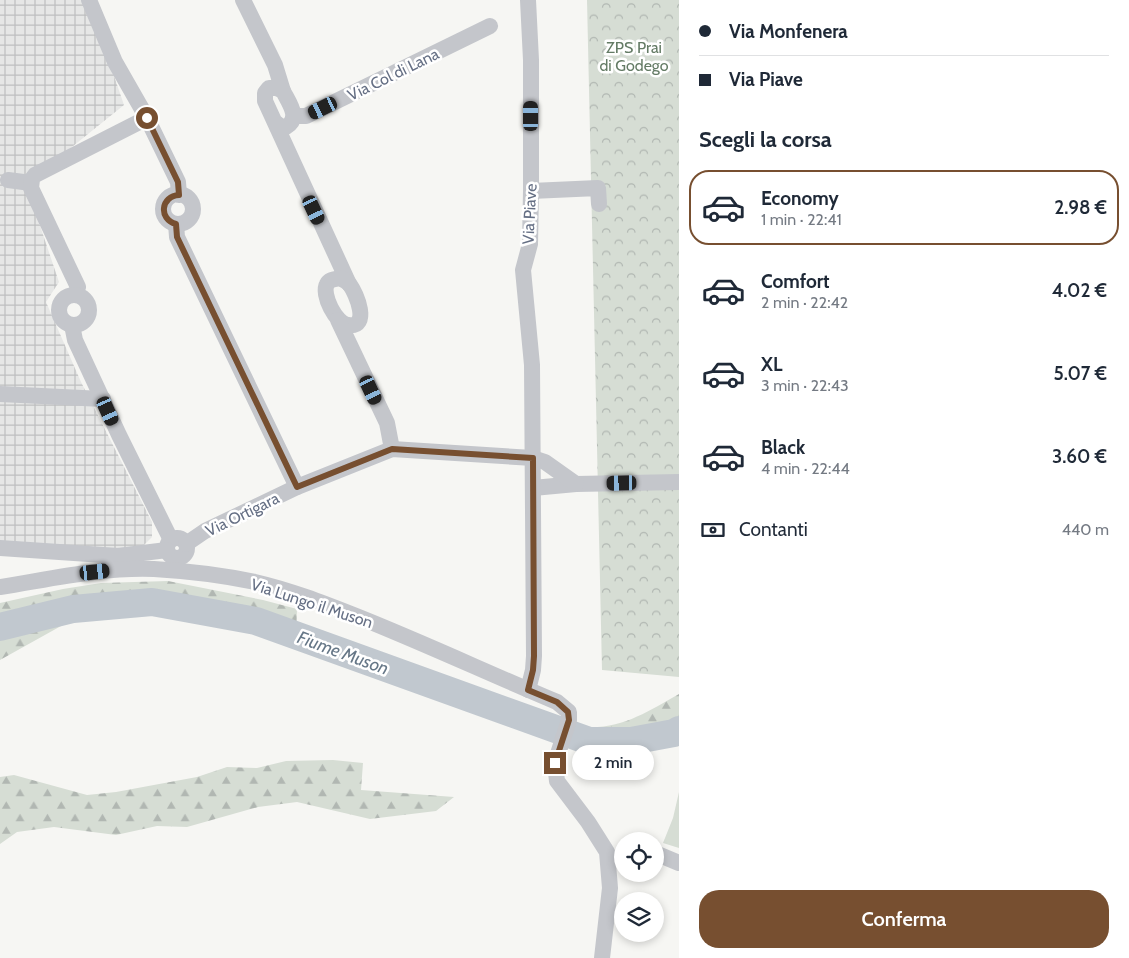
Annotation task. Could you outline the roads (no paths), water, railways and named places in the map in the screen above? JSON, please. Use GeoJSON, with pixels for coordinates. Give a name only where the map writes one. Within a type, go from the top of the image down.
{"type":"FeatureCollection","features":[{"type":"Feature","properties":{"kind":"street"},"geometry":{"type":"LineString","coordinates":[[89,0],[115,62],[147,118],[178,182],[179,195],[189,199],[192,206],[192,214],[187,221],[176,224],[177,237],[297,487]]}},
{"type":"Feature","properties":{"kind":"street"},"geometry":{"type":"LineString","coordinates":[[243,0],[275,65],[278,89],[269,88],[265,93],[265,101],[284,126],[338,262],[361,308],[361,316],[358,322],[345,322]]}},
{"type":"Feature","properties":{"kind":"street","name":"Via Piave"},"geometry":{"type":"LineString","coordinates":[[528,0],[531,60],[531,191],[530,244],[523,270],[532,365],[534,656],[528,690]]}},
{"type":"Feature","properties":{"kind":"street","name":"Via Col di Lana"},"geometry":{"type":"LineString","coordinates":[[284,126],[490,26]]}},
{"type":"Feature","properties":{"kind":"street"},"geometry":{"type":"LineString","coordinates":[[0,548],[118,556],[175,545],[123,444],[75,340],[72,325],[64,320],[60,311],[62,302],[75,295],[78,287],[31,183],[36,175],[147,118]]}},
{"type":"Feature","properties":{"kind":"street"},"geometry":{"type":"LineString","coordinates":[[3,180],[31,183]]}},
{"type":"Feature","properties":{"kind":"street"},"geometry":{"type":"LineString","coordinates":[[531,191],[598,188],[599,204]]}},
{"type":"Feature","properties":{"kind":"street"},"geometry":{"type":"LineString","coordinates":[[338,262],[335,274],[326,284],[325,295],[345,322],[348,341],[387,423],[392,449]]}},
{"type":"Feature","properties":{"kind":"street"},"geometry":{"type":"LineString","coordinates":[[331,279],[340,278],[349,284]]}},
{"type":"Feature","properties":{"kind":"street"},"geometry":{"type":"LineString","coordinates":[[0,394],[103,399]]}},
{"type":"Feature","properties":{"kind":"street","name":"Via Ortigara"},"geometry":{"type":"LineString","coordinates":[[175,545],[297,487],[392,449],[533,458]]}},
{"type":"Feature","properties":{"kind":"street"},"geometry":{"type":"LineString","coordinates":[[533,458],[545,462],[579,484]]}},
{"type":"Feature","properties":{"kind":"street"},"geometry":{"type":"LineString","coordinates":[[533,488],[579,484],[679,482]]}},
{"type":"Feature","properties":{"kind":"street","name":"Via Lungo il Muson"},"geometry":{"type":"LineString","coordinates":[[0,587],[112,570],[153,569],[189,572],[229,577],[265,585],[317,601],[386,628],[557,702],[568,712],[569,720],[555,763],[557,781],[588,822],[614,851]]}},
{"type":"Feature","properties":{"kind":"street"},"geometry":{"type":"LineString","coordinates":[[664,857],[679,863]]}},
{"type":"Feature","properties":{"kind":"street"},"geometry":{"type":"LineString","coordinates":[[602,958],[614,859]]}},
{"type":"Feature","properties":{"kind":"waterway","name":"Fiume Muson"},"geometry":{"type":"LineString","coordinates":[[0,627],[73,609],[152,602],[256,621],[589,741],[631,741],[674,733],[679,730]]}},
{"type":"Feature","properties":{"kind":"park label","name":"ZPS Prai di Godego"},"geometry":{"type":"Point","coordinates":[634,56]}}]}
